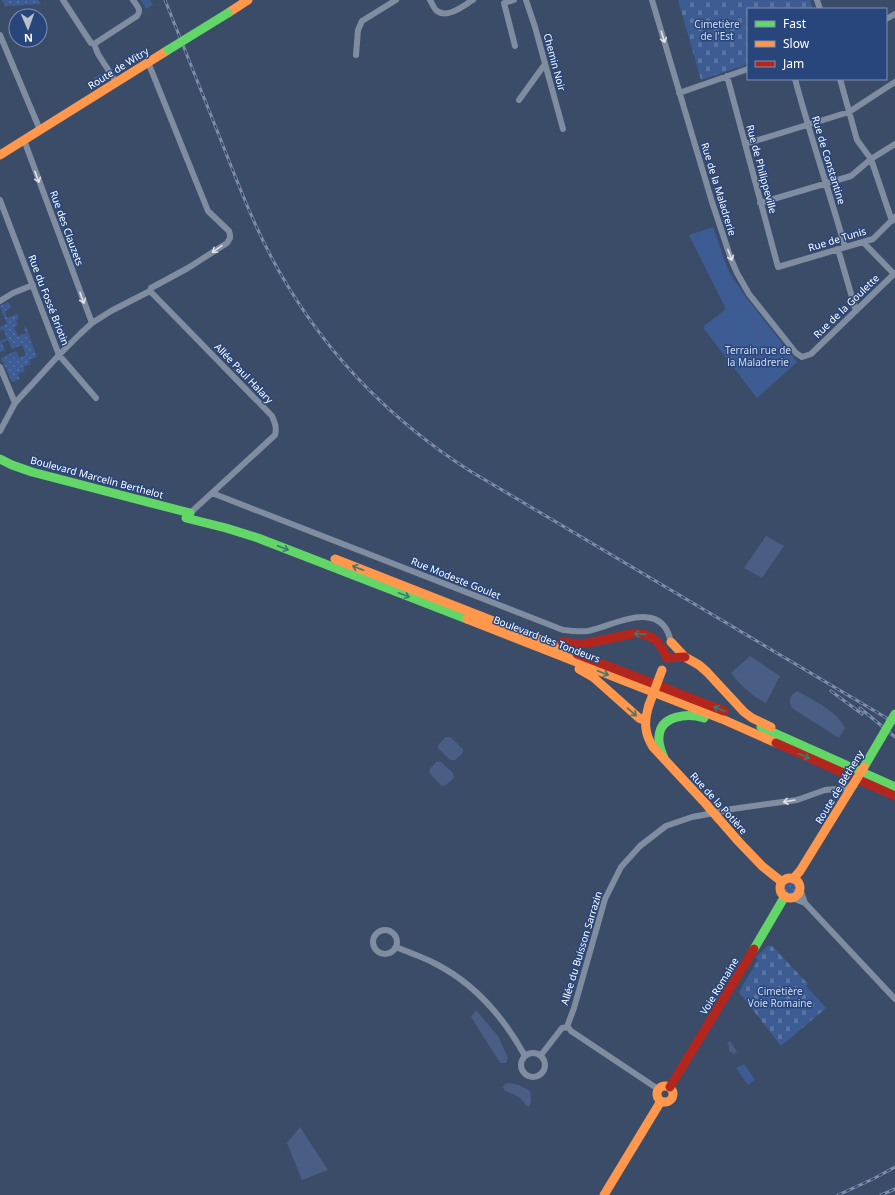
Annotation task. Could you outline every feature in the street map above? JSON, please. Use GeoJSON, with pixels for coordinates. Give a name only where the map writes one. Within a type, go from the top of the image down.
{"type":"FeatureCollection","features":[{"type":"Feature","properties":{"kind":"main road","name":"Route de Witry"},"geometry":{"type":"LineString","coordinates":[[0,155],[248,0]]}},
{"type":"Feature","properties":{"kind":"main road","name":"Boulevard Marcelin Berthelot"},"geometry":{"type":"LineString","coordinates":[[0,458],[12,465],[32,472],[188,515]]}},
{"type":"Feature","properties":{"kind":"main road","name":"Boulevard Marcelin Berthelot"},"geometry":{"type":"LineString","coordinates":[[0,465],[34,479],[188,515]]}},
{"type":"Feature","properties":{"kind":"main road","name":"Boulevard des Tondeurs"},"geometry":{"type":"LineString","coordinates":[[188,515],[274,536],[417,590],[707,704],[895,787]]}},
{"type":"Feature","properties":{"kind":"main road","name":"Boulevard des Tondeurs"},"geometry":{"type":"LineString","coordinates":[[188,515],[258,538],[722,719],[895,796]]}},
{"type":"Feature","properties":{"kind":"main road"},"geometry":{"type":"LineString","coordinates":[[417,590],[448,599],[550,638],[570,644],[588,643],[636,633],[645,633],[657,640],[667,658],[644,720],[639,718],[593,677],[568,664],[523,645],[504,634]]}},
{"type":"Feature","properties":{"kind":"main road"},"geometry":{"type":"LineString","coordinates":[[671,642],[685,657],[699,665],[707,672],[744,712],[752,718],[794,738],[815,751]]}},
{"type":"Feature","properties":{"kind":"main road"},"geometry":{"type":"LineString","coordinates":[[667,658],[685,657]]}},
{"type":"Feature","properties":{"kind":"main road"},"geometry":{"type":"LineString","coordinates":[[664,758],[658,742],[659,734],[664,725],[671,719],[686,714],[696,715],[780,745]]}},
{"type":"Feature","properties":{"kind":"main road","name":"Route de Bétheny"},"geometry":{"type":"LineString","coordinates":[[797,884],[800,871],[895,714]]}},
{"type":"Feature","properties":{"kind":"main road","name":"Rue de la Potière"},"geometry":{"type":"LineString","coordinates":[[644,720],[646,732],[653,747],[739,842],[762,866],[782,882]]}},
{"type":"Feature","properties":{"kind":"main road"},"geometry":{"type":"LineString","coordinates":[[787,879],[797,884],[798,894],[788,897],[781,891],[782,882],[787,879]]}},
{"type":"Feature","properties":{"kind":"main road","name":"Voie Romaine"},"geometry":{"type":"LineString","coordinates":[[670,1087],[788,897]]}},
{"type":"Feature","properties":{"kind":"main road"},"geometry":{"type":"LineString","coordinates":[[665,1085],[670,1087],[674,1096],[668,1102],[661,1101],[657,1094],[658,1089],[665,1085]]}},
{"type":"Feature","properties":{"kind":"main road"},"geometry":{"type":"LineString","coordinates":[[604,1195],[661,1101]]}},
{"type":"Feature","properties":{"kind":"street"},"geometry":{"type":"LineString","coordinates":[[63,0],[91,43],[94,44],[98,54],[116,82]]}},
{"type":"Feature","properties":{"kind":"street"},"geometry":{"type":"LineString","coordinates":[[94,44],[137,16],[140,10],[133,0]]}},
{"type":"Feature","properties":{"kind":"street"},"geometry":{"type":"LineString","coordinates":[[356,55],[358,30],[362,21],[396,0]]}},
{"type":"Feature","properties":{"kind":"street"},"geometry":{"type":"LineString","coordinates":[[430,0],[436,11],[444,14],[452,12],[473,0]]}},
{"type":"Feature","properties":{"kind":"street"},"geometry":{"type":"LineString","coordinates":[[514,0],[504,3],[515,46]]}},
{"type":"Feature","properties":{"kind":"street","name":"Chemin Noir"},"geometry":{"type":"LineString","coordinates":[[526,0],[535,27],[563,129]]}},
{"type":"Feature","properties":{"kind":"street","name":"Rue de la Maladrerie"},"geometry":{"type":"LineString","coordinates":[[652,0],[725,242],[737,273],[749,294],[796,353],[802,357],[811,354]]}},
{"type":"Feature","properties":{"kind":"street"},"geometry":{"type":"LineString","coordinates":[[0,35],[40,130]]}},
{"type":"Feature","properties":{"kind":"street"},"geometry":{"type":"LineString","coordinates":[[0,431],[15,403],[59,355],[92,323],[188,268],[226,243],[230,238],[229,231],[208,211],[148,62]]}},
{"type":"Feature","properties":{"kind":"street"},"geometry":{"type":"LineString","coordinates":[[519,100],[545,64]]}},
{"type":"Feature","properties":{"kind":"street"},"geometry":{"type":"LineString","coordinates":[[679,93],[747,69]]}},
{"type":"Feature","properties":{"kind":"street","name":"Rue de Philippeville"},"geometry":{"type":"LineString","coordinates":[[727,76],[778,266]]}},
{"type":"Feature","properties":{"kind":"street","name":"Rue de Constantine"},"geometry":{"type":"LineString","coordinates":[[795,80],[807,124],[827,183],[845,247]]}},
{"type":"Feature","properties":{"kind":"street"},"geometry":{"type":"LineString","coordinates":[[840,80],[857,140],[871,159],[893,219]]}},
{"type":"Feature","properties":{"kind":"street"},"geometry":{"type":"LineString","coordinates":[[745,144],[849,112],[895,82]]}},
{"type":"Feature","properties":{"kind":"street","name":"Rue des Clauzets"},"geometry":{"type":"LineString","coordinates":[[24,140],[92,323]]}},
{"type":"Feature","properties":{"kind":"street"},"geometry":{"type":"LineString","coordinates":[[760,203],[851,176],[871,159],[895,144]]}},
{"type":"Feature","properties":{"kind":"street","name":"Rue du Fossé Briotin"},"geometry":{"type":"LineString","coordinates":[[0,200],[59,355],[96,398]]}},
{"type":"Feature","properties":{"kind":"street","name":"Rue de Tunis"},"geometry":{"type":"LineString","coordinates":[[778,266],[873,238],[893,219]]}},
{"type":"Feature","properties":{"kind":"street"},"geometry":{"type":"LineString","coordinates":[[863,242],[894,273]]}},
{"type":"Feature","properties":{"kind":"street"},"geometry":{"type":"LineString","coordinates":[[838,249],[856,311]]}},
{"type":"Feature","properties":{"kind":"street","name":"Rue de la Goulette"},"geometry":{"type":"LineString","coordinates":[[811,354],[894,273]]}},
{"type":"Feature","properties":{"kind":"street"},"geometry":{"type":"LineString","coordinates":[[0,300],[33,285]]}},
{"type":"Feature","properties":{"kind":"street","name":"Allée Paul Halary"},"geometry":{"type":"LineString","coordinates":[[150,291],[272,416],[276,425],[275,435],[188,515]]}},
{"type":"Feature","properties":{"kind":"street"},"geometry":{"type":"LineString","coordinates":[[0,367],[15,403]]}},
{"type":"Feature","properties":{"kind":"street","name":"Rue Modeste Goulet"},"geometry":{"type":"LineString","coordinates":[[212,492],[563,630],[587,631],[640,616],[650,617],[659,621],[666,627],[671,642]]}},
{"type":"Feature","properties":{"kind":"street"},"geometry":{"type":"LineString","coordinates":[[667,658],[671,642]]}},
{"type":"Feature","properties":{"kind":"street","name":"Allée du Buisson Sarrazin"},"geometry":{"type":"LineString","coordinates":[[568,1027],[605,899],[621,868],[640,846],[666,826],[692,817],[732,809],[797,800],[825,790],[847,788],[853,785]]}},
{"type":"Feature","properties":{"kind":"street"},"geometry":{"type":"LineString","coordinates":[[797,884],[805,903],[895,999]]}},
{"type":"Feature","properties":{"kind":"street"},"geometry":{"type":"LineString","coordinates":[[788,897],[805,903]]}},
{"type":"Feature","properties":{"kind":"street"},"geometry":{"type":"LineString","coordinates":[[396,947],[436,964],[478,993],[497,1013],[514,1036],[525,1056]]}},
{"type":"Feature","properties":{"kind":"street"},"geometry":{"type":"LineString","coordinates":[[541,1055],[562,1028],[568,1027],[571,1031],[658,1089]]}},
{"type":"Feature","properties":{"kind":"street"},"geometry":{"type":"LineString","coordinates":[[530,1053],[541,1055],[546,1065],[544,1071],[539,1076],[532,1077],[526,1074],[522,1068],[522,1062],[525,1056],[530,1053]]}},
{"type":"Feature","properties":{"kind":"green space"},"geometry":{"type":"Polygon","coordinates":[[[2,0],[38,0],[41,4],[5,6],[2,0]]]}},
{"type":"Feature","properties":{"kind":"green space"},"geometry":{"type":"Polygon","coordinates":[[[141,0],[150,0],[153,5],[146,9],[141,0]]]}},
{"type":"Feature","properties":{"kind":"green space","name":"Cimetière de l'Est"},"geometry":{"type":"Polygon","coordinates":[[[678,0],[810,0],[813,8],[747,8],[747,64],[701,80],[678,0]]]}},
{"type":"Feature","properties":{"kind":"green space"},"geometry":{"type":"Polygon","coordinates":[[[101,74],[105,81],[99,84],[94,78],[101,74]]]}},
{"type":"Feature","properties":{"kind":"green space","name":"Terrain rue de la Maladrerie"},"geometry":{"type":"Polygon","coordinates":[[[713,227],[728,270],[745,296],[797,362],[757,398],[704,329],[704,326],[726,309],[689,235],[713,227]]]}},
{"type":"Feature","properties":{"kind":"green space"},"geometry":{"type":"Polygon","coordinates":[[[8,302],[11,308],[5,311],[7,318],[17,314],[19,319],[16,320],[18,325],[14,327],[18,336],[26,333],[24,328],[26,327],[37,357],[29,360],[31,364],[23,367],[25,371],[18,374],[20,379],[12,382],[1,358],[16,351],[19,358],[26,355],[22,345],[12,349],[8,340],[2,343],[5,350],[0,352],[0,341],[7,338],[3,329],[0,330],[0,327],[7,324],[0,306],[8,302]]]}},
{"type":"Feature","properties":{"kind":"green space"},"geometry":{"type":"Polygon","coordinates":[[[790,881],[795,883],[797,888],[795,893],[790,895],[785,893],[783,888],[785,883],[790,881]]]}},
{"type":"Feature","properties":{"kind":"green space","name":"Cimetière Voie Romaine"},"geometry":{"type":"Polygon","coordinates":[[[769,945],[770,947],[772,946],[808,984],[806,986],[826,1008],[781,1046],[739,992],[758,960],[755,957],[769,945]]]}},
{"type":"Feature","properties":{"kind":"green space"},"geometry":{"type":"Polygon","coordinates":[[[744,1064],[755,1080],[748,1085],[736,1068],[744,1064]]]}},
{"type":"Feature","properties":{"kind":"shaded area"},"geometry":{"type":"Polygon","coordinates":[[[766,536],[784,546],[762,578],[744,568],[766,536]]]}},
{"type":"Feature","properties":{"kind":"shaded area"},"geometry":{"type":"Polygon","coordinates":[[[750,656],[780,676],[766,703],[747,690],[731,673],[750,656]]]}},
{"type":"Feature","properties":{"kind":"shaded area"},"geometry":{"type":"Polygon","coordinates":[[[797,691],[824,706],[836,716],[845,728],[839,738],[792,708],[790,698],[797,691]]]}},
{"type":"Feature","properties":{"kind":"shaded area"},"geometry":{"type":"Polygon","coordinates":[[[446,737],[450,737],[463,749],[463,753],[455,760],[450,760],[438,748],[438,745],[446,737]]]}},
{"type":"Feature","properties":{"kind":"shaded area"},"geometry":{"type":"Polygon","coordinates":[[[436,762],[441,762],[453,773],[454,778],[446,785],[442,786],[430,774],[429,770],[436,762]]]}},
{"type":"Feature","properties":{"kind":"shaded area"},"geometry":{"type":"Polygon","coordinates":[[[476,1010],[498,1036],[508,1058],[506,1063],[500,1063],[471,1017],[476,1010]]]}},
{"type":"Feature","properties":{"kind":"shaded area"},"geometry":{"type":"Polygon","coordinates":[[[730,1041],[737,1052],[734,1054],[729,1051],[729,1046],[727,1043],[730,1041]]]}},
{"type":"Feature","properties":{"kind":"shaded area"},"geometry":{"type":"Polygon","coordinates":[[[508,1083],[519,1085],[530,1091],[531,1101],[529,1107],[518,1096],[505,1091],[503,1087],[508,1083]]]}},
{"type":"Feature","properties":{"kind":"shaded area"},"geometry":{"type":"Polygon","coordinates":[[[300,1127],[328,1170],[302,1180],[287,1143],[300,1127]]]}},
{"type":"Feature","properties":{"kind":"railway"},"geometry":{"type":"LineString","coordinates":[[165,0],[243,197],[267,249],[304,311],[345,364],[367,388],[416,432],[470,471],[895,723]]}},
{"type":"Feature","properties":{"kind":"railway"},"geometry":{"type":"LineString","coordinates":[[831,691],[862,714]]}},
{"type":"Feature","properties":{"kind":"railway"},"geometry":{"type":"LineString","coordinates":[[860,708],[895,737]]}},
{"type":"Feature","properties":{"kind":"railway"},"geometry":{"type":"LineString","coordinates":[[838,1195],[895,1167]]}},
{"type":"Feature","properties":{"kind":"railway"},"geometry":{"type":"LineString","coordinates":[[881,1195],[895,1189]]}},
{"type":"Feature","properties":{"kind":"traffic: fast"},"geometry":{"type":"LineString","coordinates":[[168,50],[228,13]]}},
{"type":"Feature","properties":{"kind":"traffic: fast"},"geometry":{"type":"LineString","coordinates":[[0,459],[32,472],[190,513]]}},
{"type":"Feature","properties":{"kind":"traffic: fast"},"geometry":{"type":"LineString","coordinates":[[186,518],[258,538],[467,619]]}},
{"type":"Feature","properties":{"kind":"traffic: fast"},"geometry":{"type":"LineString","coordinates":[[881,738],[895,714]]}},
{"type":"Feature","properties":{"kind":"traffic: fast"},"geometry":{"type":"LineString","coordinates":[[664,758],[659,740],[664,724],[676,717],[698,716],[704,718]]}},
{"type":"Feature","properties":{"kind":"traffic: fast"},"geometry":{"type":"LineString","coordinates":[[761,727],[895,787]]}},
{"type":"Feature","properties":{"kind":"traffic: fast"},"geometry":{"type":"LineString","coordinates":[[864,767],[881,738]]}},
{"type":"Feature","properties":{"kind":"traffic: fast"},"geometry":{"type":"LineString","coordinates":[[754,949],[785,896]]}},
{"type":"Feature","properties":{"kind":"traffic: slow"},"geometry":{"type":"LineString","coordinates":[[228,13],[248,0]]}},
{"type":"Feature","properties":{"kind":"traffic: slow"},"geometry":{"type":"LineString","coordinates":[[0,155],[168,50]]}},
{"type":"Feature","properties":{"kind":"traffic: slow"},"geometry":{"type":"LineString","coordinates":[[335,559],[577,654]]}},
{"type":"Feature","properties":{"kind":"traffic: slow"},"geometry":{"type":"LineString","coordinates":[[467,619],[722,719],[776,743]]}},
{"type":"Feature","properties":{"kind":"traffic: slow"},"geometry":{"type":"LineString","coordinates":[[671,642],[685,657],[699,665],[707,672],[744,712],[752,718],[771,727]]}},
{"type":"Feature","properties":{"kind":"traffic: slow"},"geometry":{"type":"LineString","coordinates":[[579,669],[593,677],[639,718],[644,720]]}},
{"type":"Feature","properties":{"kind":"traffic: slow"},"geometry":{"type":"LineString","coordinates":[[649,705],[662,670]]}},
{"type":"Feature","properties":{"kind":"traffic: slow"},"geometry":{"type":"LineString","coordinates":[[649,705],[646,716],[646,732],[653,747],[739,842],[762,866],[782,882]]}},
{"type":"Feature","properties":{"kind":"traffic: slow"},"geometry":{"type":"LineString","coordinates":[[853,785],[864,767]]}},
{"type":"Feature","properties":{"kind":"traffic: slow"},"geometry":{"type":"LineString","coordinates":[[793,879],[800,871],[853,785]]}},
{"type":"Feature","properties":{"kind":"traffic: slow"},"geometry":{"type":"LineString","coordinates":[[790,878],[797,881],[800,888],[797,895],[790,898],[783,895],[780,888],[783,881],[790,878]]}},
{"type":"Feature","properties":{"kind":"traffic: slow"},"geometry":{"type":"LineString","coordinates":[[662,1086],[668,1086],[673,1091],[673,1094],[671,1100],[668,1102],[662,1102],[657,1097],[657,1091],[662,1086]]}},
{"type":"Feature","properties":{"kind":"traffic: slow"},"geometry":{"type":"LineString","coordinates":[[604,1195],[661,1101]]}},
{"type":"Feature","properties":{"kind":"traffic: jam"},"geometry":{"type":"LineString","coordinates":[[562,642],[578,644],[588,643],[636,633],[656,640],[667,658],[685,657]]}},
{"type":"Feature","properties":{"kind":"traffic: jam"},"geometry":{"type":"LineString","coordinates":[[577,654],[724,711]]}},
{"type":"Feature","properties":{"kind":"traffic: jam"},"geometry":{"type":"LineString","coordinates":[[776,743],[895,796]]}},
{"type":"Feature","properties":{"kind":"traffic: jam"},"geometry":{"type":"LineString","coordinates":[[670,1087],[754,949]]}}]}
